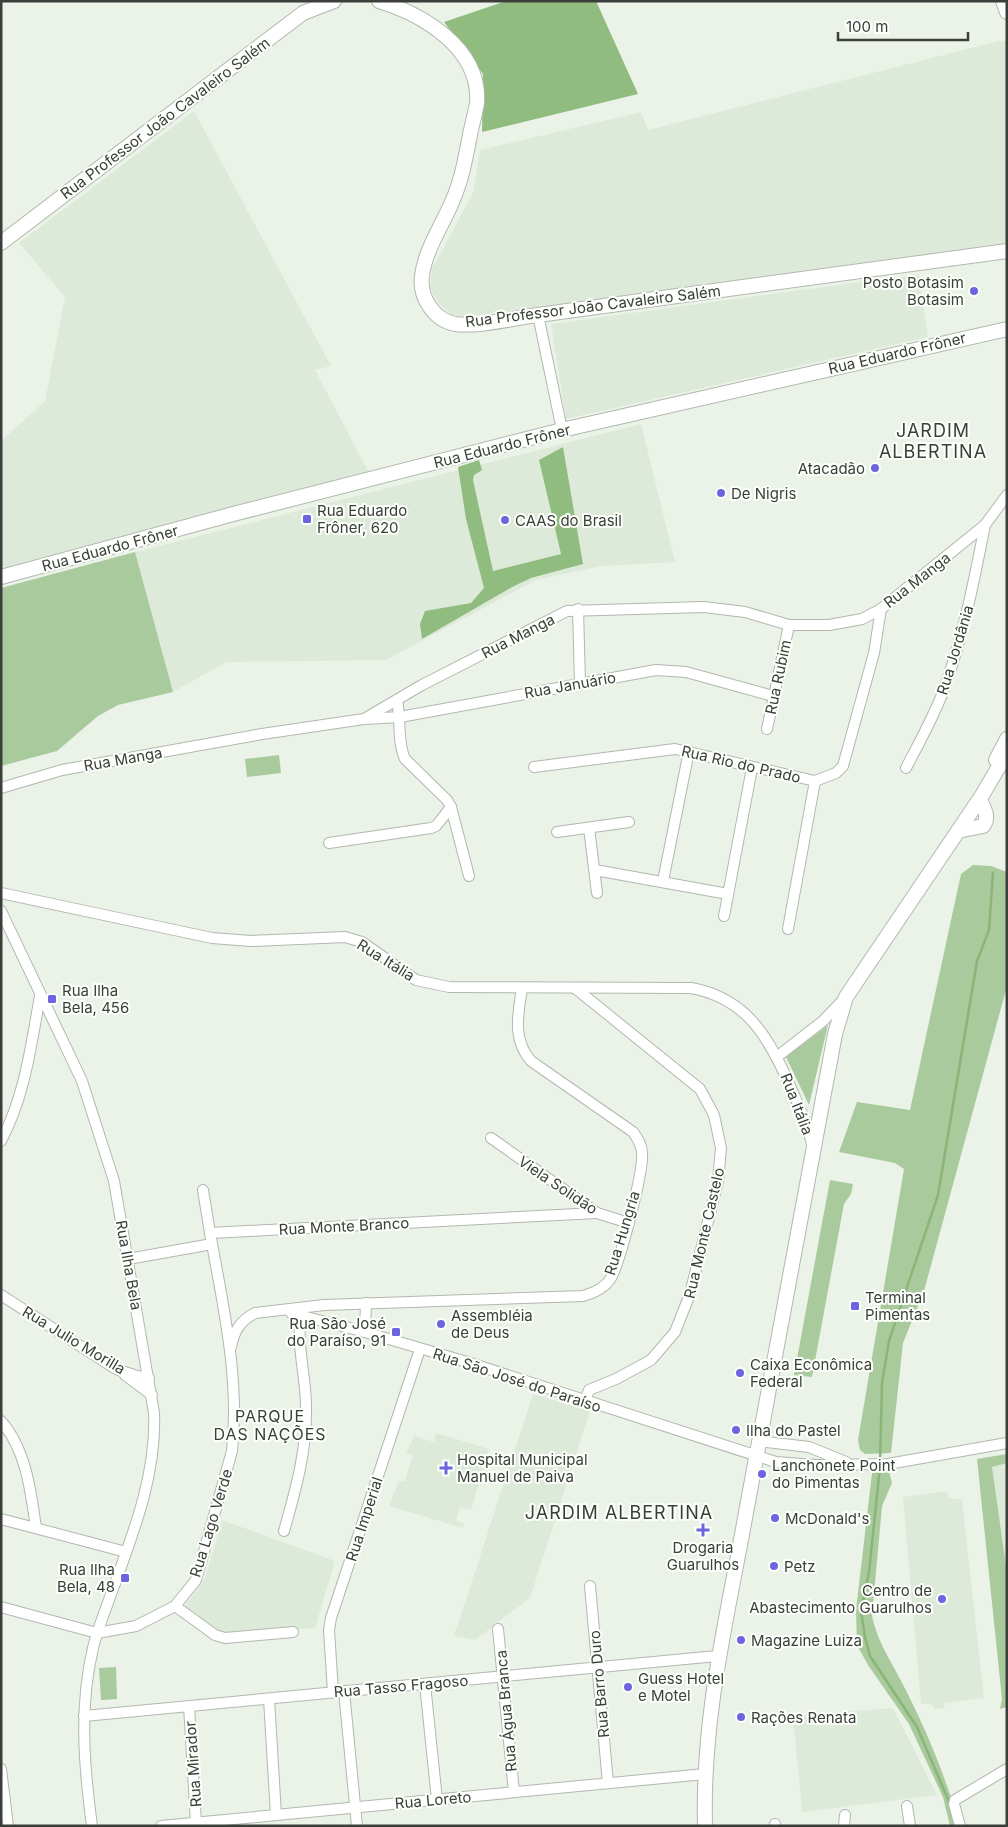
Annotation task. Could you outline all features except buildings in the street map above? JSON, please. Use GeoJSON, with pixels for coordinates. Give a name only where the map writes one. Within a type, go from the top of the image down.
{"type":"FeatureCollection","features":[{"type":"Feature","properties":{"kind":"main road","name":"Rua Professor João Cavaleiro Salém"},"geometry":{"type":"LineString","coordinates":[[1,243],[303,13],[334,1]]}},
{"type":"Feature","properties":{"kind":"main road","name":"Rua Professor João Cavaleiro Salém"},"geometry":{"type":"LineString","coordinates":[[378,1],[402,8],[440,31],[462,54],[475,86],[477,102],[462,175],[453,201],[426,258],[422,275],[421,287],[433,311],[454,324],[469,324],[538,315],[1007,251]]}},
{"type":"Feature","properties":{"kind":"main road"},"geometry":{"type":"LineString","coordinates":[[1003,1],[1007,12]]}},
{"type":"Feature","properties":{"kind":"main road","name":"Rua Eduardo Frôner"},"geometry":{"type":"LineString","coordinates":[[1,577],[237,513],[562,430],[1007,328]]}},
{"type":"Feature","properties":{"kind":"main road"},"geometry":{"type":"LineString","coordinates":[[814,1153],[816,1105],[835,1008],[844,982],[969,802],[999,756],[1007,740]]}},
{"type":"Feature","properties":{"kind":"main road"},"geometry":{"type":"LineString","coordinates":[[705,1826],[706,1752],[718,1656],[835,1034],[846,997],[980,800],[1007,753]]}},
{"type":"Feature","properties":{"kind":"street"},"geometry":{"type":"LineString","coordinates":[[538,315],[562,430]]}},
{"type":"Feature","properties":{"kind":"street","name":"Rua Manga"},"geometry":{"type":"LineString","coordinates":[[1,788],[62,770],[262,734],[364,719],[567,611],[578,609],[726,609],[789,625],[846,623],[862,619],[881,609],[986,525],[1007,495]]}},
{"type":"Feature","properties":{"kind":"street","name":"Rua Jordânia"},"geometry":{"type":"LineString","coordinates":[[906,768],[928,727],[955,656],[968,610],[986,525]]}},
{"type":"Feature","properties":{"kind":"street"},"geometry":{"type":"LineString","coordinates":[[578,609],[580,683]]}},
{"type":"Feature","properties":{"kind":"street","name":"Rua Rio do Prado"},"geometry":{"type":"LineString","coordinates":[[534,767],[675,749],[815,781],[836,774],[843,766],[874,653],[881,609]]}},
{"type":"Feature","properties":{"kind":"street","name":"Rua Rubim"},"geometry":{"type":"LineString","coordinates":[[767,729],[789,625]]}},
{"type":"Feature","properties":{"kind":"street","name":"Rua Januário"},"geometry":{"type":"LineString","coordinates":[[364,719],[400,717],[580,683],[671,670],[773,696]]}},
{"type":"Feature","properties":{"kind":"street"},"geometry":{"type":"LineString","coordinates":[[397,700],[400,717],[401,752],[404,759],[436,789],[451,807],[469,876]]}},
{"type":"Feature","properties":{"kind":"street"},"geometry":{"type":"LineString","coordinates":[[664,881],[688,752]]}},
{"type":"Feature","properties":{"kind":"street"},"geometry":{"type":"LineString","coordinates":[[724,916],[752,768]]}},
{"type":"Feature","properties":{"kind":"street"},"geometry":{"type":"LineString","coordinates":[[788,929],[815,781]]}},
{"type":"Feature","properties":{"kind":"street"},"geometry":{"type":"LineString","coordinates":[[329,843],[431,828],[436,826],[451,807]]}},
{"type":"Feature","properties":{"kind":"street"},"geometry":{"type":"LineString","coordinates":[[557,832],[629,822]]}},
{"type":"Feature","properties":{"kind":"street"},"geometry":{"type":"LineString","coordinates":[[589,828],[597,893]]}},
{"type":"Feature","properties":{"kind":"street"},"geometry":{"type":"LineString","coordinates":[[595,870],[728,894]]}},
{"type":"Feature","properties":{"kind":"street","name":"Rua Itália"},"geometry":{"type":"LineString","coordinates":[[1,893],[212,938],[251,941],[345,937],[362,942],[416,980],[449,987],[692,988],[711,992],[745,1013],[762,1030],[778,1056],[808,1127],[814,1153]]}},
{"type":"Feature","properties":{"kind":"street","name":"Rua Ilha Bela"},"geometry":{"type":"LineString","coordinates":[[1,911],[82,1081],[104,1148],[114,1181],[152,1395],[155,1437],[152,1461],[126,1552],[97,1633],[87,1677],[84,1716],[84,1761],[92,1826]]}},
{"type":"Feature","properties":{"kind":"street","name":"Rua Hungria"},"geometry":{"type":"LineString","coordinates":[[230,1352],[233,1335],[237,1326],[255,1313],[324,1305],[574,1297],[593,1293],[602,1288],[612,1277],[628,1223],[642,1162],[640,1141],[633,1132],[531,1061],[523,1052],[517,1030],[522,988]]}},
{"type":"Feature","properties":{"kind":"street","name":"Rua Monte Castelo"},"geometry":{"type":"LineString","coordinates":[[575,988],[700,1089],[714,1115],[721,1148],[718,1181],[692,1285],[675,1332],[650,1360],[616,1380],[589,1390],[585,1401]]}},
{"type":"Feature","properties":{"kind":"street"},"geometry":{"type":"LineString","coordinates":[[1,1141],[16,1108],[26,1073],[40,996]]}},
{"type":"Feature","properties":{"kind":"street","name":"Rua Itália"},"geometry":{"type":"LineString","coordinates":[[778,1056],[823,1021],[846,997]]}},
{"type":"Feature","properties":{"kind":"street"},"geometry":{"type":"LineString","coordinates":[[32,1036],[49,1015]]}},
{"type":"Feature","properties":{"kind":"street","name":"Viela Solidão"},"geometry":{"type":"LineString","coordinates":[[491,1138],[597,1213],[628,1223]]}},
{"type":"Feature","properties":{"kind":"street"},"geometry":{"type":"LineString","coordinates":[[203,1190],[230,1352]]}},
{"type":"Feature","properties":{"kind":"street","name":"Rua Monte Branco"},"geometry":{"type":"LineString","coordinates":[[128,1259],[211,1239],[597,1213]]}},
{"type":"Feature","properties":{"kind":"street","name":"Rua Julio Morilla"},"geometry":{"type":"LineString","coordinates":[[1,1295],[116,1369],[149,1378]]}},
{"type":"Feature","properties":{"kind":"street"},"geometry":{"type":"LineString","coordinates":[[365,1332],[366,1303]]}},
{"type":"Feature","properties":{"kind":"street","name":"Rua São José do Paraíso"},"geometry":{"type":"LineString","coordinates":[[277,1311],[301,1315],[420,1348],[776,1462],[816,1465],[888,1464],[1007,1444]]}},
{"type":"Feature","properties":{"kind":"street"},"geometry":{"type":"LineString","coordinates":[[284,1531],[303,1463],[306,1432],[304,1373],[299,1326],[301,1315]]}},
{"type":"Feature","properties":{"kind":"street","name":"Rua Imperial"},"geometry":{"type":"LineString","coordinates":[[333,1692],[329,1630],[331,1618],[420,1348]]}},
{"type":"Feature","properties":{"kind":"street","name":"Rua Lago Verde"},"geometry":{"type":"LineString","coordinates":[[97,1633],[136,1626],[175,1606],[196,1580],[232,1452],[235,1404],[230,1352]]}},
{"type":"Feature","properties":{"kind":"street"},"geometry":{"type":"LineString","coordinates":[[116,1369],[152,1395]]}},
{"type":"Feature","properties":{"kind":"street"},"geometry":{"type":"LineString","coordinates":[[1,1420],[16,1444],[23,1461],[30,1486],[36,1528]]}},
{"type":"Feature","properties":{"kind":"street"},"geometry":{"type":"LineString","coordinates":[[758,1441],[809,1447],[849,1464]]}},
{"type":"Feature","properties":{"kind":"street"},"geometry":{"type":"LineString","coordinates":[[1,1519],[126,1552]]}},
{"type":"Feature","properties":{"kind":"street","name":"Rua Barro Duro"},"geometry":{"type":"LineString","coordinates":[[590,1586],[608,1783]]}},
{"type":"Feature","properties":{"kind":"street"},"geometry":{"type":"LineString","coordinates":[[175,1606],[215,1635],[225,1638],[293,1632]]}},
{"type":"Feature","properties":{"kind":"street"},"geometry":{"type":"LineString","coordinates":[[1,1607],[97,1633]]}},
{"type":"Feature","properties":{"kind":"street","name":"Rua Água Branca"},"geometry":{"type":"LineString","coordinates":[[498,1629],[514,1792]]}},
{"type":"Feature","properties":{"kind":"street","name":"Rua Tasso Fragoso"},"geometry":{"type":"LineString","coordinates":[[84,1716],[718,1656]]}},
{"type":"Feature","properties":{"kind":"street"},"geometry":{"type":"LineString","coordinates":[[425,1684],[437,1800]]}},
{"type":"Feature","properties":{"kind":"street"},"geometry":{"type":"LineString","coordinates":[[344,1691],[357,1826]]}},
{"type":"Feature","properties":{"kind":"street"},"geometry":{"type":"LineString","coordinates":[[269,1699],[276,1814]]}},
{"type":"Feature","properties":{"kind":"street","name":"Rua Mirador"},"geometry":{"type":"LineString","coordinates":[[189,1706],[196,1823]]}},
{"type":"Feature","properties":{"kind":"street"},"geometry":{"type":"LineString","coordinates":[[1,1769],[8,1826]]}},
{"type":"Feature","properties":{"kind":"street"},"geometry":{"type":"LineString","coordinates":[[960,1826],[954,1804],[956,1800],[1007,1769]]}},
{"type":"Feature","properties":{"kind":"street","name":"Rua Loreto"},"geometry":{"type":"LineString","coordinates":[[161,1826],[706,1774]]}},
{"type":"Feature","properties":{"kind":"street"},"geometry":{"type":"LineString","coordinates":[[907,1806],[910,1826]]}},
{"type":"Feature","properties":{"kind":"shaded area"},"geometry":{"type":"Polygon","coordinates":[[[999,41],[1007,41],[1007,243],[465,317],[451,314],[438,303],[430,287],[432,269],[473,193],[480,150],[641,112],[648,130],[999,41]]]}},
{"type":"Feature","properties":{"kind":"shaded area"},"geometry":{"type":"Polygon","coordinates":[[[194,111],[331,366],[315,370],[370,475],[1,570],[1,441],[45,401],[65,297],[19,243],[194,111]]]}},
{"type":"Feature","properties":{"kind":"shaded area"},"geometry":{"type":"Polygon","coordinates":[[[919,274],[928,337],[566,419],[551,324],[919,274]]]}},
{"type":"Feature","properties":{"kind":"shaded area"},"geometry":{"type":"Polygon","coordinates":[[[641,424],[675,562],[602,566],[536,580],[386,660],[226,662],[173,692],[135,552],[641,424]]]}},
{"type":"Feature","properties":{"kind":"shaded area"},"geometry":{"type":"Polygon","coordinates":[[[533,1394],[590,1411],[530,1598],[475,1640],[454,1636],[533,1394]]]}},
{"type":"Feature","properties":{"kind":"shaded area","name":"Hospital Municipal Manuel de Paiva"},"geometry":{"type":"Polygon","coordinates":[[[436,1433],[489,1449],[471,1510],[460,1507],[456,1520],[464,1524],[463,1528],[389,1506],[399,1481],[405,1481],[413,1455],[406,1453],[414,1436],[434,1442],[436,1433]]]}},
{"type":"Feature","properties":{"kind":"shaded area"},"geometry":{"type":"Polygon","coordinates":[[[1007,1463],[1007,1573],[992,1467],[1007,1463]]]}},
{"type":"Feature","properties":{"kind":"shaded area","name":"Centro de Abastecimento Guarulhos"},"geometry":{"type":"Polygon","coordinates":[[[947,1491],[949,1499],[962,1499],[984,1698],[944,1703],[945,1708],[935,1709],[931,1704],[921,1704],[903,1497],[947,1491]]]}},
{"type":"Feature","properties":{"kind":"shaded area"},"geometry":{"type":"Polygon","coordinates":[[[222,1520],[335,1561],[315,1628],[215,1635],[183,1609],[205,1578],[222,1520]]]}},
{"type":"Feature","properties":{"kind":"shaded area"},"geometry":{"type":"Polygon","coordinates":[[[893,1708],[937,1795],[802,1812],[793,1716],[893,1708]]]}},
{"type":"Feature","properties":{"kind":"green space"},"geometry":{"type":"Polygon","coordinates":[[[506,1],[596,1],[638,94],[482,132],[483,74],[444,22],[506,1]]]}},
{"type":"Feature","properties":{"kind":"green space"},"geometry":{"type":"Polygon","coordinates":[[[563,447],[583,564],[531,578],[422,639],[420,624],[425,611],[471,603],[484,588],[466,519],[458,467],[479,460],[482,470],[474,475],[473,480],[493,571],[561,554],[539,460],[563,447]]]}},
{"type":"Feature","properties":{"kind":"green space"},"geometry":{"type":"Polygon","coordinates":[[[135,552],[173,692],[118,705],[98,716],[57,751],[1,766],[1,588],[135,552]]]}},
{"type":"Feature","properties":{"kind":"green space"},"geometry":{"type":"Polygon","coordinates":[[[279,755],[281,773],[247,777],[245,759],[279,755]]]}},
{"type":"Feature","properties":{"kind":"green space"},"geometry":{"type":"Polygon","coordinates":[[[973,865],[991,866],[1007,872],[1007,986],[924,1291],[903,1343],[891,1453],[865,1454],[860,1450],[858,1440],[904,1169],[895,1163],[839,1152],[857,1102],[910,1110],[961,874],[973,865]]]}},
{"type":"Feature","properties":{"kind":"green space"},"geometry":{"type":"Polygon","coordinates":[[[828,1025],[809,1105],[786,1057],[828,1025]]]}},
{"type":"Feature","properties":{"kind":"green space"},"geometry":{"type":"Polygon","coordinates":[[[830,1180],[853,1184],[851,1194],[844,1204],[812,1377],[794,1375],[830,1180]]]}},
{"type":"Feature","properties":{"kind":"green space"},"geometry":{"type":"Polygon","coordinates":[[[1007,1454],[1007,1463],[992,1467],[1007,1573],[1007,1707],[1000,1709],[1002,1699],[977,1459],[1007,1454]]]}},
{"type":"Feature","properties":{"kind":"green space"},"geometry":{"type":"Polygon","coordinates":[[[889,1471],[892,1483],[882,1506],[872,1616],[880,1641],[918,1715],[934,1751],[960,1826],[950,1826],[943,1797],[909,1724],[868,1665],[857,1645],[856,1610],[872,1473],[889,1471]]]}},
{"type":"Feature","properties":{"kind":"green space"},"geometry":{"type":"Polygon","coordinates":[[[116,1667],[117,1699],[101,1700],[99,1668],[116,1667]]]}},
{"type":"Feature","properties":{"kind":"waterway"},"geometry":{"type":"LineString","coordinates":[[880,1462],[882,1383],[889,1341],[938,1195],[977,961],[989,930],[993,873]]}},
{"type":"Feature","properties":{"kind":"waterway"},"geometry":{"type":"LineString","coordinates":[[880,1467],[869,1572],[861,1611],[865,1637],[870,1656],[917,1727],[950,1804]]}},
{"type":"Feature","properties":{"kind":"place","name":"Posto Botasim Botasim"},"geometry":{"type":"Point","coordinates":[974,291]}},
{"type":"Feature","properties":{"kind":"place","name":"Atacadão"},"geometry":{"type":"Point","coordinates":[875,468]}},
{"type":"Feature","properties":{"kind":"place","name":"De Nigris"},"geometry":{"type":"Point","coordinates":[721,493]}},
{"type":"Feature","properties":{"kind":"place","name":"Rua Eduardo Frôner, 620"},"geometry":{"type":"Point","coordinates":[307,519]}},
{"type":"Feature","properties":{"kind":"place","name":"CAAS do Brasil"},"geometry":{"type":"Point","coordinates":[505,520]}},
{"type":"Feature","properties":{"kind":"place","name":"Rua Ilha Bela, 456"},"geometry":{"type":"Point","coordinates":[52,999]}},
{"type":"Feature","properties":{"kind":"place","name":"Terminal Pimentas"},"geometry":{"type":"Point","coordinates":[855,1306]}},
{"type":"Feature","properties":{"kind":"place","name":"Assembléia de Deus"},"geometry":{"type":"Point","coordinates":[441,1324]}},
{"type":"Feature","properties":{"kind":"place","name":"Rua São José do Paraíso, 91"},"geometry":{"type":"Point","coordinates":[396,1332]}},
{"type":"Feature","properties":{"kind":"place","name":"Caixa Econômica Federal"},"geometry":{"type":"Point","coordinates":[740,1373]}},
{"type":"Feature","properties":{"kind":"place","name":"Ilha do Pastel"},"geometry":{"type":"Point","coordinates":[736,1430]}},
{"type":"Feature","properties":{"kind":"place","name":"Hospital Municipal Manuel de Paiva"},"geometry":{"type":"Point","coordinates":[446,1468]}},
{"type":"Feature","properties":{"kind":"place","name":"Lanchonete Point do Pimentas"},"geometry":{"type":"Point","coordinates":[762,1474]}},
{"type":"Feature","properties":{"kind":"place","name":"McDonald's"},"geometry":{"type":"Point","coordinates":[775,1518]}},
{"type":"Feature","properties":{"kind":"place","name":"Drogaria Guarulhos"},"geometry":{"type":"Point","coordinates":[703,1530]}},
{"type":"Feature","properties":{"kind":"place","name":"Petz"},"geometry":{"type":"Point","coordinates":[774,1566]}},
{"type":"Feature","properties":{"kind":"place","name":"Rua Ilha Bela, 48"},"geometry":{"type":"Point","coordinates":[125,1578]}},
{"type":"Feature","properties":{"kind":"place","name":"Centro de Abastecimento Guarulhos"},"geometry":{"type":"Point","coordinates":[942,1599]}},
{"type":"Feature","properties":{"kind":"place","name":"Magazine Luiza"},"geometry":{"type":"Point","coordinates":[741,1640]}},
{"type":"Feature","properties":{"kind":"place","name":"Guess Hotel e Motel"},"geometry":{"type":"Point","coordinates":[628,1687]}},
{"type":"Feature","properties":{"kind":"place","name":"Rações Renata"},"geometry":{"type":"Point","coordinates":[741,1717]}},
{"type":"Feature","properties":{"kind":"district","name":"JARDIM ALBERTINA"},"geometry":{"type":"Point","coordinates":[933,440]}},
{"type":"Feature","properties":{"kind":"district","name":"PARQUE DAS NAÇÕES"},"geometry":{"type":"Point","coordinates":[270,1425]}},
{"type":"Feature","properties":{"kind":"district","name":"JARDIM ALBERTINA"},"geometry":{"type":"Point","coordinates":[619,1512]}}]}
